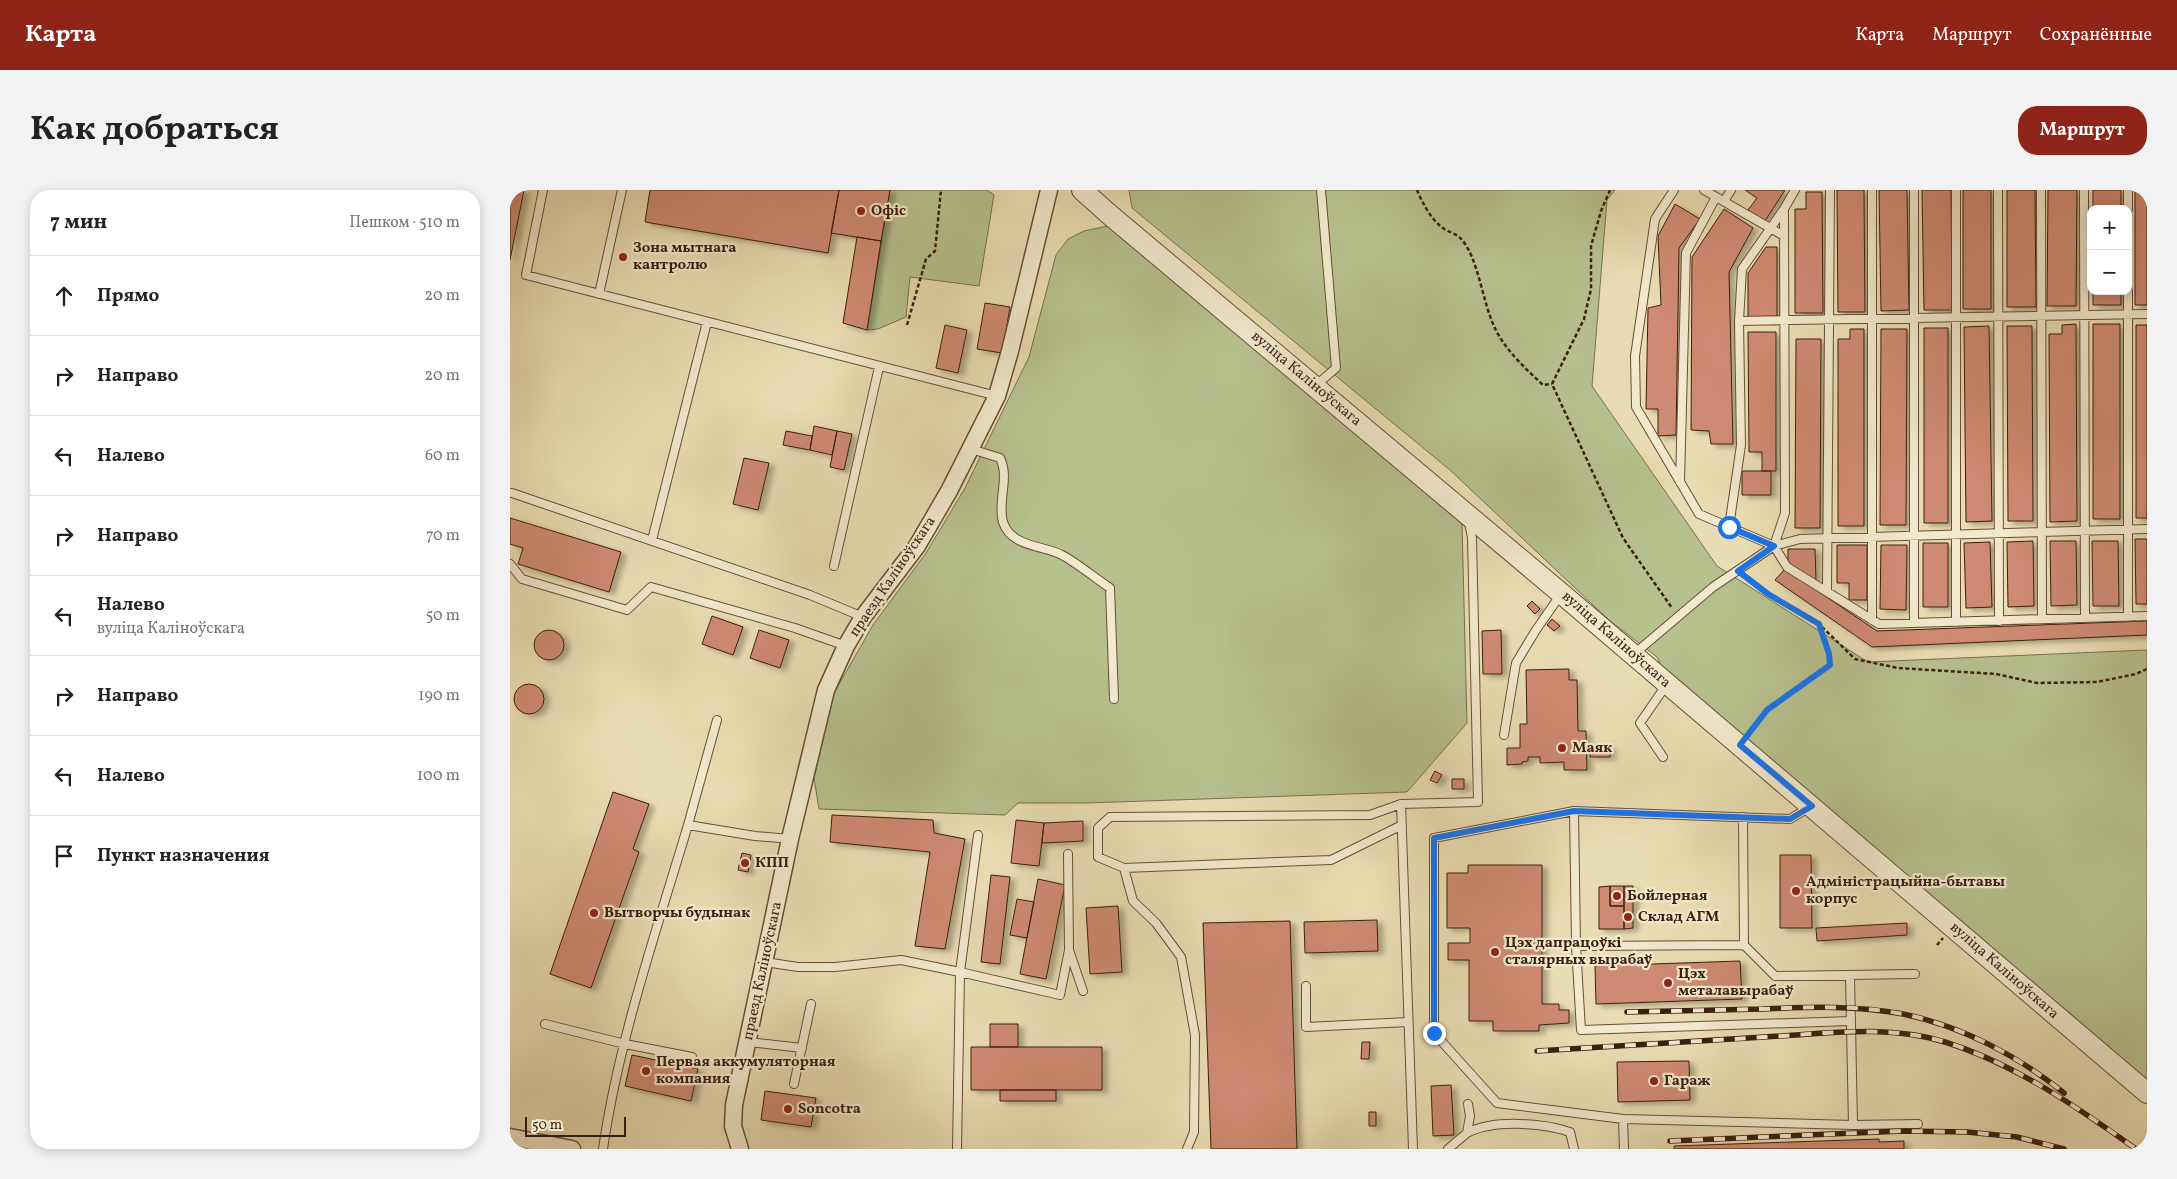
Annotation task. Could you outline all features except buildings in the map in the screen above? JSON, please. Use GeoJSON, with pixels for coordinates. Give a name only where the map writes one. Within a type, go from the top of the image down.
{"type":"FeatureCollection","features":[{"type":"Feature","properties":{"kind":"street","name":"праезд Каліноўскага"},"geometry":{"type":"LineString","coordinates":[[740,1149],[733,1126],[734,1105],[790,839],[826,690],[846,646],[863,617],[917,546],[971,449],[997,396],[1010,351],[1049,190]]}},
{"type":"Feature","properties":{"kind":"street","name":"вуліца Каліноўскага"},"geometry":{"type":"LineString","coordinates":[[1082,190],[1562,594],[2147,1093]]}},
{"type":"Feature","properties":{"kind":"street"},"geometry":{"type":"LineString","coordinates":[[510,1137],[562,1148]]}},
{"type":"Feature","properties":{"kind":"lane"},"geometry":{"type":"LineString","coordinates":[[543,190],[526,275],[997,396]]}},
{"type":"Feature","properties":{"kind":"lane"},"geometry":{"type":"LineString","coordinates":[[599,294],[622,190]]}},
{"type":"Feature","properties":{"kind":"lane"},"geometry":{"type":"LineString","coordinates":[[1315,386],[1336,368],[1321,190]]}},
{"type":"Feature","properties":{"kind":"lane"},"geometry":{"type":"LineString","coordinates":[[1674,190],[1655,219],[1635,356],[1636,407],[1699,514],[1774,546],[1787,567],[1879,624],[2147,616]]}},
{"type":"Feature","properties":{"kind":"lane"},"geometry":{"type":"LineString","coordinates":[[1704,190],[1784,236]]}},
{"type":"Feature","properties":{"kind":"lane"},"geometry":{"type":"LineString","coordinates":[[1680,482],[1686,252],[1720,199],[1731,190]]}},
{"type":"Feature","properties":{"kind":"lane"},"geometry":{"type":"LineString","coordinates":[[1729,527],[1741,445],[1739,321],[1742,269],[1795,190]]}},
{"type":"Feature","properties":{"kind":"lane"},"geometry":{"type":"LineString","coordinates":[[1827,591],[1830,190]]}},
{"type":"Feature","properties":{"kind":"lane"},"geometry":{"type":"LineString","coordinates":[[1872,190],[1872,620]]}},
{"type":"Feature","properties":{"kind":"lane"},"geometry":{"type":"LineString","coordinates":[[1914,190],[1914,623]]}},
{"type":"Feature","properties":{"kind":"lane"},"geometry":{"type":"LineString","coordinates":[[1956,190],[1956,622]]}},
{"type":"Feature","properties":{"kind":"lane"},"geometry":{"type":"LineString","coordinates":[[1998,190],[1999,620]]}},
{"type":"Feature","properties":{"kind":"lane"},"geometry":{"type":"LineString","coordinates":[[2041,190],[2042,619]]}},
{"type":"Feature","properties":{"kind":"lane"},"geometry":{"type":"LineString","coordinates":[[2084,190],[2085,618]]}},
{"type":"Feature","properties":{"kind":"lane"},"geometry":{"type":"LineString","coordinates":[[2128,190],[2128,205]]}},
{"type":"Feature","properties":{"kind":"lane"},"geometry":{"type":"LineString","coordinates":[[1774,546],[1785,513],[1784,209]]}},
{"type":"Feature","properties":{"kind":"lane"},"geometry":{"type":"LineString","coordinates":[[2128,295],[2128,617]]}},
{"type":"Feature","properties":{"kind":"lane"},"geometry":{"type":"LineString","coordinates":[[1739,321],[1785,322],[2147,314]]}},
{"type":"Feature","properties":{"kind":"lane"},"geometry":{"type":"LineString","coordinates":[[652,540],[707,322]]}},
{"type":"Feature","properties":{"kind":"lane"},"geometry":{"type":"LineString","coordinates":[[834,566],[879,367]]}},
{"type":"Feature","properties":{"kind":"lane"},"geometry":{"type":"LineString","coordinates":[[971,449],[1000,458],[1004,466],[1001,508],[1007,530],[1014,538],[1062,555],[1110,588],[1114,699]]}},
{"type":"Feature","properties":{"kind":"lane"},"geometry":{"type":"LineString","coordinates":[[512,493],[810,595],[863,617]]}},
{"type":"Feature","properties":{"kind":"lane"},"geometry":{"type":"LineString","coordinates":[[1402,825],[1331,860],[1124,868],[1098,857],[1098,828],[1110,817],[1370,815],[1401,804],[1478,802],[1472,538],[1468,515]]}},
{"type":"Feature","properties":{"kind":"lane"},"geometry":{"type":"LineString","coordinates":[[1632,655],[1713,587],[1774,546],[1800,539],[2147,529]]}},
{"type":"Feature","properties":{"kind":"lane"},"geometry":{"type":"LineString","coordinates":[[510,564],[522,579],[627,610],[651,588],[795,628],[846,646]]}},
{"type":"Feature","properties":{"kind":"lane"},"geometry":{"type":"LineString","coordinates":[[1504,735],[1516,663],[1536,630],[1562,594]]}},
{"type":"Feature","properties":{"kind":"lane"},"geometry":{"type":"LineString","coordinates":[[1663,757],[1640,723],[1667,684]]}},
{"type":"Feature","properties":{"kind":"lane"},"geometry":{"type":"LineString","coordinates":[[603,1149],[611,1093],[717,720]]}},
{"type":"Feature","properties":{"kind":"lane"},"geometry":{"type":"LineString","coordinates":[[1401,804],[1413,1149]]}},
{"type":"Feature","properties":{"kind":"lane"},"geometry":{"type":"LineString","coordinates":[[1812,806],[1790,819],[1574,811],[1434,838],[1434,1033],[1497,1103],[1623,1119],[1852,1125],[1918,1124]]}},
{"type":"Feature","properties":{"kind":"lane"},"geometry":{"type":"LineString","coordinates":[[1574,811],[1576,946],[1581,1030],[1851,1022]]}},
{"type":"Feature","properties":{"kind":"lane"},"geometry":{"type":"LineString","coordinates":[[1743,817],[1744,945],[1774,976],[1915,974]]}},
{"type":"Feature","properties":{"kind":"lane"},"geometry":{"type":"LineString","coordinates":[[688,825],[755,836],[790,839]]}},
{"type":"Feature","properties":{"kind":"lane"},"geometry":{"type":"LineString","coordinates":[[957,1149],[960,972],[978,835]]}},
{"type":"Feature","properties":{"kind":"lane"},"geometry":{"type":"LineString","coordinates":[[765,962],[798,966],[836,967],[901,960],[1060,995],[1069,950],[1068,854]]}},
{"type":"Feature","properties":{"kind":"lane"},"geometry":{"type":"LineString","coordinates":[[1124,868],[1133,901],[1156,923],[1181,957],[1195,1035],[1194,1132],[1187,1149]]}},
{"type":"Feature","properties":{"kind":"lane"},"geometry":{"type":"LineString","coordinates":[[1576,946],[1744,945]]}},
{"type":"Feature","properties":{"kind":"lane"},"geometry":{"type":"LineString","coordinates":[[1069,950],[1083,991]]}},
{"type":"Feature","properties":{"kind":"lane"},"geometry":{"type":"LineString","coordinates":[[1850,975],[1852,1125]]}},
{"type":"Feature","properties":{"kind":"lane"},"geometry":{"type":"LineString","coordinates":[[1306,986],[1306,1027],[1408,1022]]}},
{"type":"Feature","properties":{"kind":"lane"},"geometry":{"type":"LineString","coordinates":[[794,1084],[811,1004]]}},
{"type":"Feature","properties":{"kind":"lane"},"geometry":{"type":"LineString","coordinates":[[544,1024],[625,1044],[692,1056]]}},
{"type":"Feature","properties":{"kind":"lane"},"geometry":{"type":"LineString","coordinates":[[748,1042],[802,1048]]}},
{"type":"Feature","properties":{"kind":"lane"},"geometry":{"type":"LineString","coordinates":[[1467,1133],[1470,1116],[1468,1104]]}},
{"type":"Feature","properties":{"kind":"lane"},"geometry":{"type":"LineString","coordinates":[[1623,1119],[1624,1149]]}},
{"type":"Feature","properties":{"kind":"lane"},"geometry":{"type":"LineString","coordinates":[[1448,1149],[1467,1133],[1479,1127],[1502,1124],[1557,1128],[1570,1132],[1574,1149]]}},
{"type":"Feature","properties":{"kind":"path"},"geometry":{"type":"LineString","coordinates":[[907,326],[926,259],[934,251],[941,190]]}},
{"type":"Feature","properties":{"kind":"path"},"geometry":{"type":"LineString","coordinates":[[1417,190],[1424,205],[1440,227],[1462,239],[1469,250],[1494,327],[1502,340],[1526,369],[1543,385],[1552,384]]}},
{"type":"Feature","properties":{"kind":"path"},"geometry":{"type":"LineString","coordinates":[[1552,384],[1584,319],[1591,289],[1591,246],[1600,211],[1610,190]]}},
{"type":"Feature","properties":{"kind":"path"},"geometry":{"type":"LineString","coordinates":[[1552,384],[1623,538],[1678,616]]}},
{"type":"Feature","properties":{"kind":"path"},"geometry":{"type":"LineString","coordinates":[[1738,571],[1768,594],[1819,624],[1856,659],[1898,668],[1996,674],[2037,683],[2097,682],[2136,674],[2147,669]]}},
{"type":"Feature","properties":{"kind":"path"},"geometry":{"type":"LineString","coordinates":[[1740,745],[1767,710],[1830,665],[1829,654],[1819,624]]}},
{"type":"Feature","properties":{"kind":"green space"},"geometry":{"type":"Polygon","coordinates":[[[890,190],[987,190],[994,195],[979,286],[910,277],[906,317],[878,329],[867,330],[890,190]]]}},
{"type":"Feature","properties":{"kind":"green space"},"geometry":{"type":"Polygon","coordinates":[[[1129,190],[1615,190],[1607,200],[1592,386],[1717,566],[1868,662],[2147,650],[2147,1080],[1843,825],[1661,665],[1657,657],[1609,620],[1450,470],[1132,208],[1129,190]]]}},
{"type":"Feature","properties":{"kind":"green space"},"geometry":{"type":"Polygon","coordinates":[[[1108,226],[1127,237],[1449,507],[1462,524],[1467,723],[1407,792],[1087,803],[1018,803],[1005,815],[819,809],[814,778],[834,693],[873,625],[926,553],[965,488],[1029,357],[1056,255],[1068,239],[1084,231],[1108,226]]]}},
{"type":"Feature","properties":{"kind":"railway"},"geometry":{"type":"LineString","coordinates":[[1627,1012],[1833,1007],[1903,1014],[1947,1026],[1988,1044],[2028,1067],[2064,1093]]}},
{"type":"Feature","properties":{"kind":"railway"},"geometry":{"type":"LineString","coordinates":[[1537,1051],[1855,1032],[1900,1033],[1923,1036],[1971,1051],[2021,1074],[2068,1102],[2136,1149]]}},
{"type":"Feature","properties":{"kind":"railway"},"geometry":{"type":"LineString","coordinates":[[1670,1141],[1903,1131],[1967,1132],[2017,1137],[2064,1149]]}},
{"type":"Feature","properties":{"kind":"place","name":"Офіс"},"geometry":{"type":"Point","coordinates":[861,211]}},
{"type":"Feature","properties":{"kind":"place","name":"Зона мытнага кантролю"},"geometry":{"type":"Point","coordinates":[623,257]}},
{"type":"Feature","properties":{"kind":"place","name":"Маяк"},"geometry":{"type":"Point","coordinates":[1562,748]}},
{"type":"Feature","properties":{"kind":"place","name":"КПП"},"geometry":{"type":"Point","coordinates":[745,863]}},
{"type":"Feature","properties":{"kind":"place","name":"Адміністрацыйна-бытавы корпус"},"geometry":{"type":"Point","coordinates":[1796,891]}},
{"type":"Feature","properties":{"kind":"place","name":"Бойлерная"},"geometry":{"type":"Point","coordinates":[1617,896]}},
{"type":"Feature","properties":{"kind":"place","name":"Вытворчы будынак"},"geometry":{"type":"Point","coordinates":[594,913]}},
{"type":"Feature","properties":{"kind":"place","name":"Склад АГМ"},"geometry":{"type":"Point","coordinates":[1628,917]}},
{"type":"Feature","properties":{"kind":"place","name":"Цэх дапрацоўкі сталярных вырабаў"},"geometry":{"type":"Point","coordinates":[1495,952]}},
{"type":"Feature","properties":{"kind":"place","name":"Цэх металавырабаў"},"geometry":{"type":"Point","coordinates":[1668,983]}},
{"type":"Feature","properties":{"kind":"place","name":"Первая аккумуляторная компания"},"geometry":{"type":"Point","coordinates":[646,1071]}},
{"type":"Feature","properties":{"kind":"place","name":"Гараж"},"geometry":{"type":"Point","coordinates":[1654,1081]}},
{"type":"Feature","properties":{"kind":"place","name":"Soncotra"},"geometry":{"type":"Point","coordinates":[788,1109]}},
{"type":"Feature","properties":{"kind":"route"},"geometry":{"type":"LineString","coordinates":[[1434,1033],[1434,838],[1574,811],[1790,819],[1812,806],[1740,745],[1767,710],[1830,665],[1829,654],[1819,624],[1768,594],[1738,571],[1774,546],[1729,527]]}}]}
